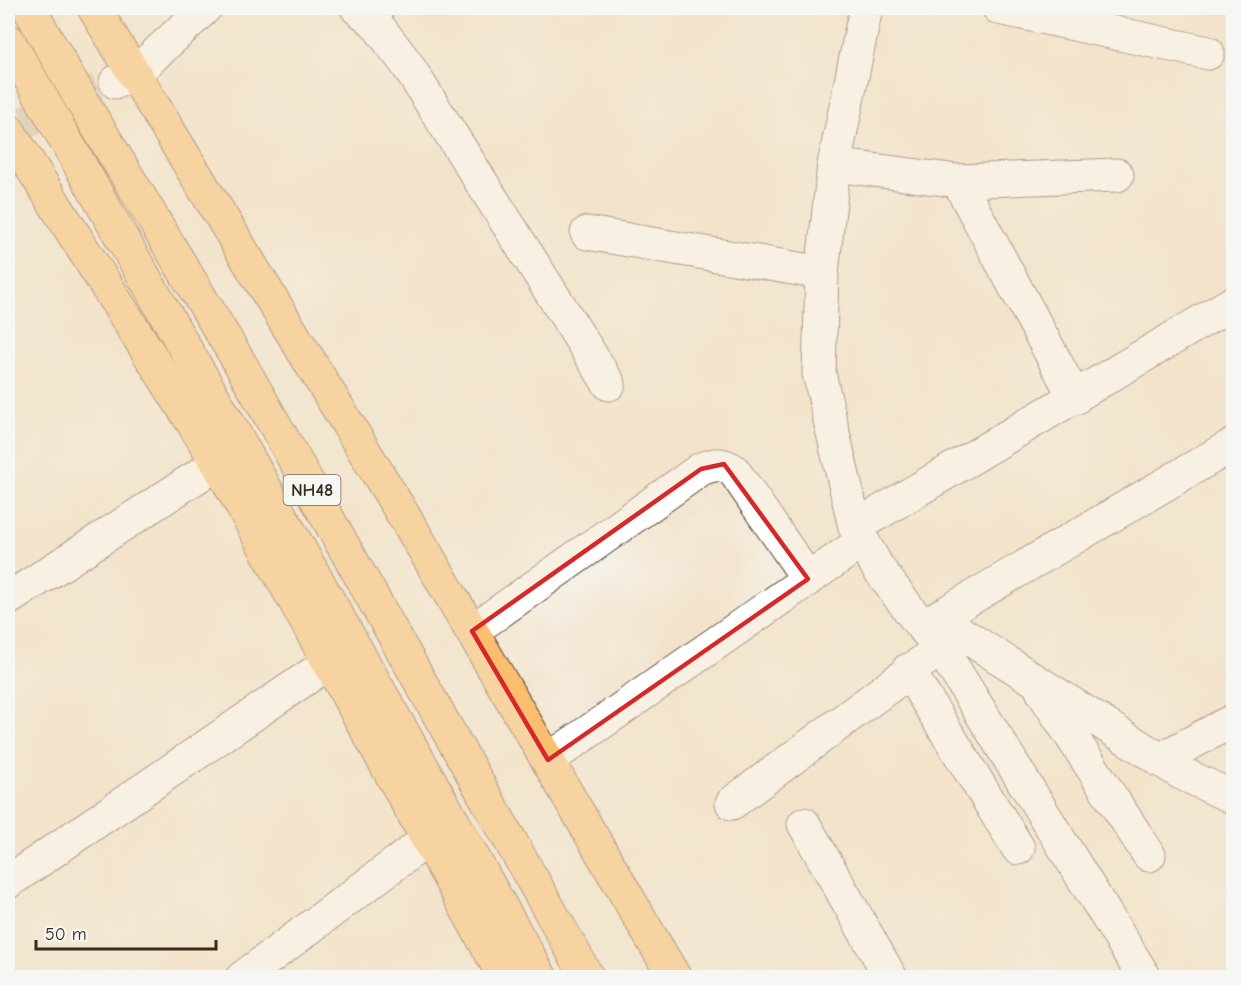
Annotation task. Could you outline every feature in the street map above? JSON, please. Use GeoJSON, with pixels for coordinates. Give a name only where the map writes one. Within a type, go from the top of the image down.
{"type":"FeatureCollection","features":[{"type":"Feature","properties":{"kind":"highway","name":"NH48"},"geometry":{"type":"LineString","coordinates":[[29,8],[82,101],[241,365],[588,978]]}},
{"type":"Feature","properties":{"kind":"highway"},"geometry":{"type":"LineString","coordinates":[[94,8],[125,78],[472,631],[675,978]]}},
{"type":"Feature","properties":{"kind":"highway","name":"NH48"},"geometry":{"type":"LineString","coordinates":[[8,39],[242,447],[541,978]]}},
{"type":"Feature","properties":{"kind":"highway"},"geometry":{"type":"LineString","coordinates":[[13,128],[218,463],[505,978]]}},
{"type":"Feature","properties":{"kind":"street"},"geometry":{"type":"LineString","coordinates":[[125,78],[205,8]]}},
{"type":"Feature","properties":{"kind":"street"},"geometry":{"type":"LineString","coordinates":[[357,8],[374,21],[406,63],[609,384]]}},
{"type":"Feature","properties":{"kind":"street"},"geometry":{"type":"LineString","coordinates":[[866,8],[834,165],[822,273],[819,374],[859,534],[878,568],[933,630],[1145,978]]}},
{"type":"Feature","properties":{"kind":"street"},"geometry":{"type":"LineString","coordinates":[[999,8],[1208,53]]}},
{"type":"Feature","properties":{"kind":"street"},"geometry":{"type":"LineString","coordinates":[[834,165],[958,181],[1117,175]]}},
{"type":"Feature","properties":{"kind":"street"},"geometry":{"type":"LineString","coordinates":[[958,181],[1075,398]]}},
{"type":"Feature","properties":{"kind":"street"},"geometry":{"type":"LineString","coordinates":[[587,233],[822,273]]}},
{"type":"Feature","properties":{"kind":"street"},"geometry":{"type":"LineString","coordinates":[[548,760],[808,579],[859,534],[1233,302]]}},
{"type":"Feature","properties":{"kind":"street"},"geometry":{"type":"LineString","coordinates":[[732,803],[908,670],[933,630],[1233,444]]}},
{"type":"Feature","properties":{"kind":"street"},"geometry":{"type":"LineString","coordinates":[[8,599],[218,463]]}},
{"type":"Feature","properties":{"kind":"street"},"geometry":{"type":"LineString","coordinates":[[472,631],[700,469],[713,464],[724,464],[734,471],[808,579]]}},
{"type":"Feature","properties":{"kind":"street"},"geometry":{"type":"LineString","coordinates":[[933,630],[1035,680],[1159,760],[1223,794],[1233,823]]}},
{"type":"Feature","properties":{"kind":"street"},"geometry":{"type":"LineString","coordinates":[[8,882],[330,662]]}},
{"type":"Feature","properties":{"kind":"street"},"geometry":{"type":"LineString","coordinates":[[908,670],[1018,848]]}},
{"type":"Feature","properties":{"kind":"street"},"geometry":{"type":"LineString","coordinates":[[1035,680],[1149,855]]}},
{"type":"Feature","properties":{"kind":"street"},"geometry":{"type":"LineString","coordinates":[[1159,760],[1233,720]]}},
{"type":"Feature","properties":{"kind":"street"},"geometry":{"type":"LineString","coordinates":[[804,824],[891,978]]}},
{"type":"Feature","properties":{"kind":"street"},"geometry":{"type":"LineString","coordinates":[[242,978],[427,840]]}},
{"type":"Feature","properties":{"kind":"highlighted area"},"geometry":{"type":"Polygon","coordinates":[[[724,464],[808,579],[548,760],[472,631],[701,469],[724,464]]]}},
{"type":"Feature","properties":{"kind":"tunnel"},"geometry":{"type":"LineString","coordinates":[[24,123],[116,82]]}}]}
